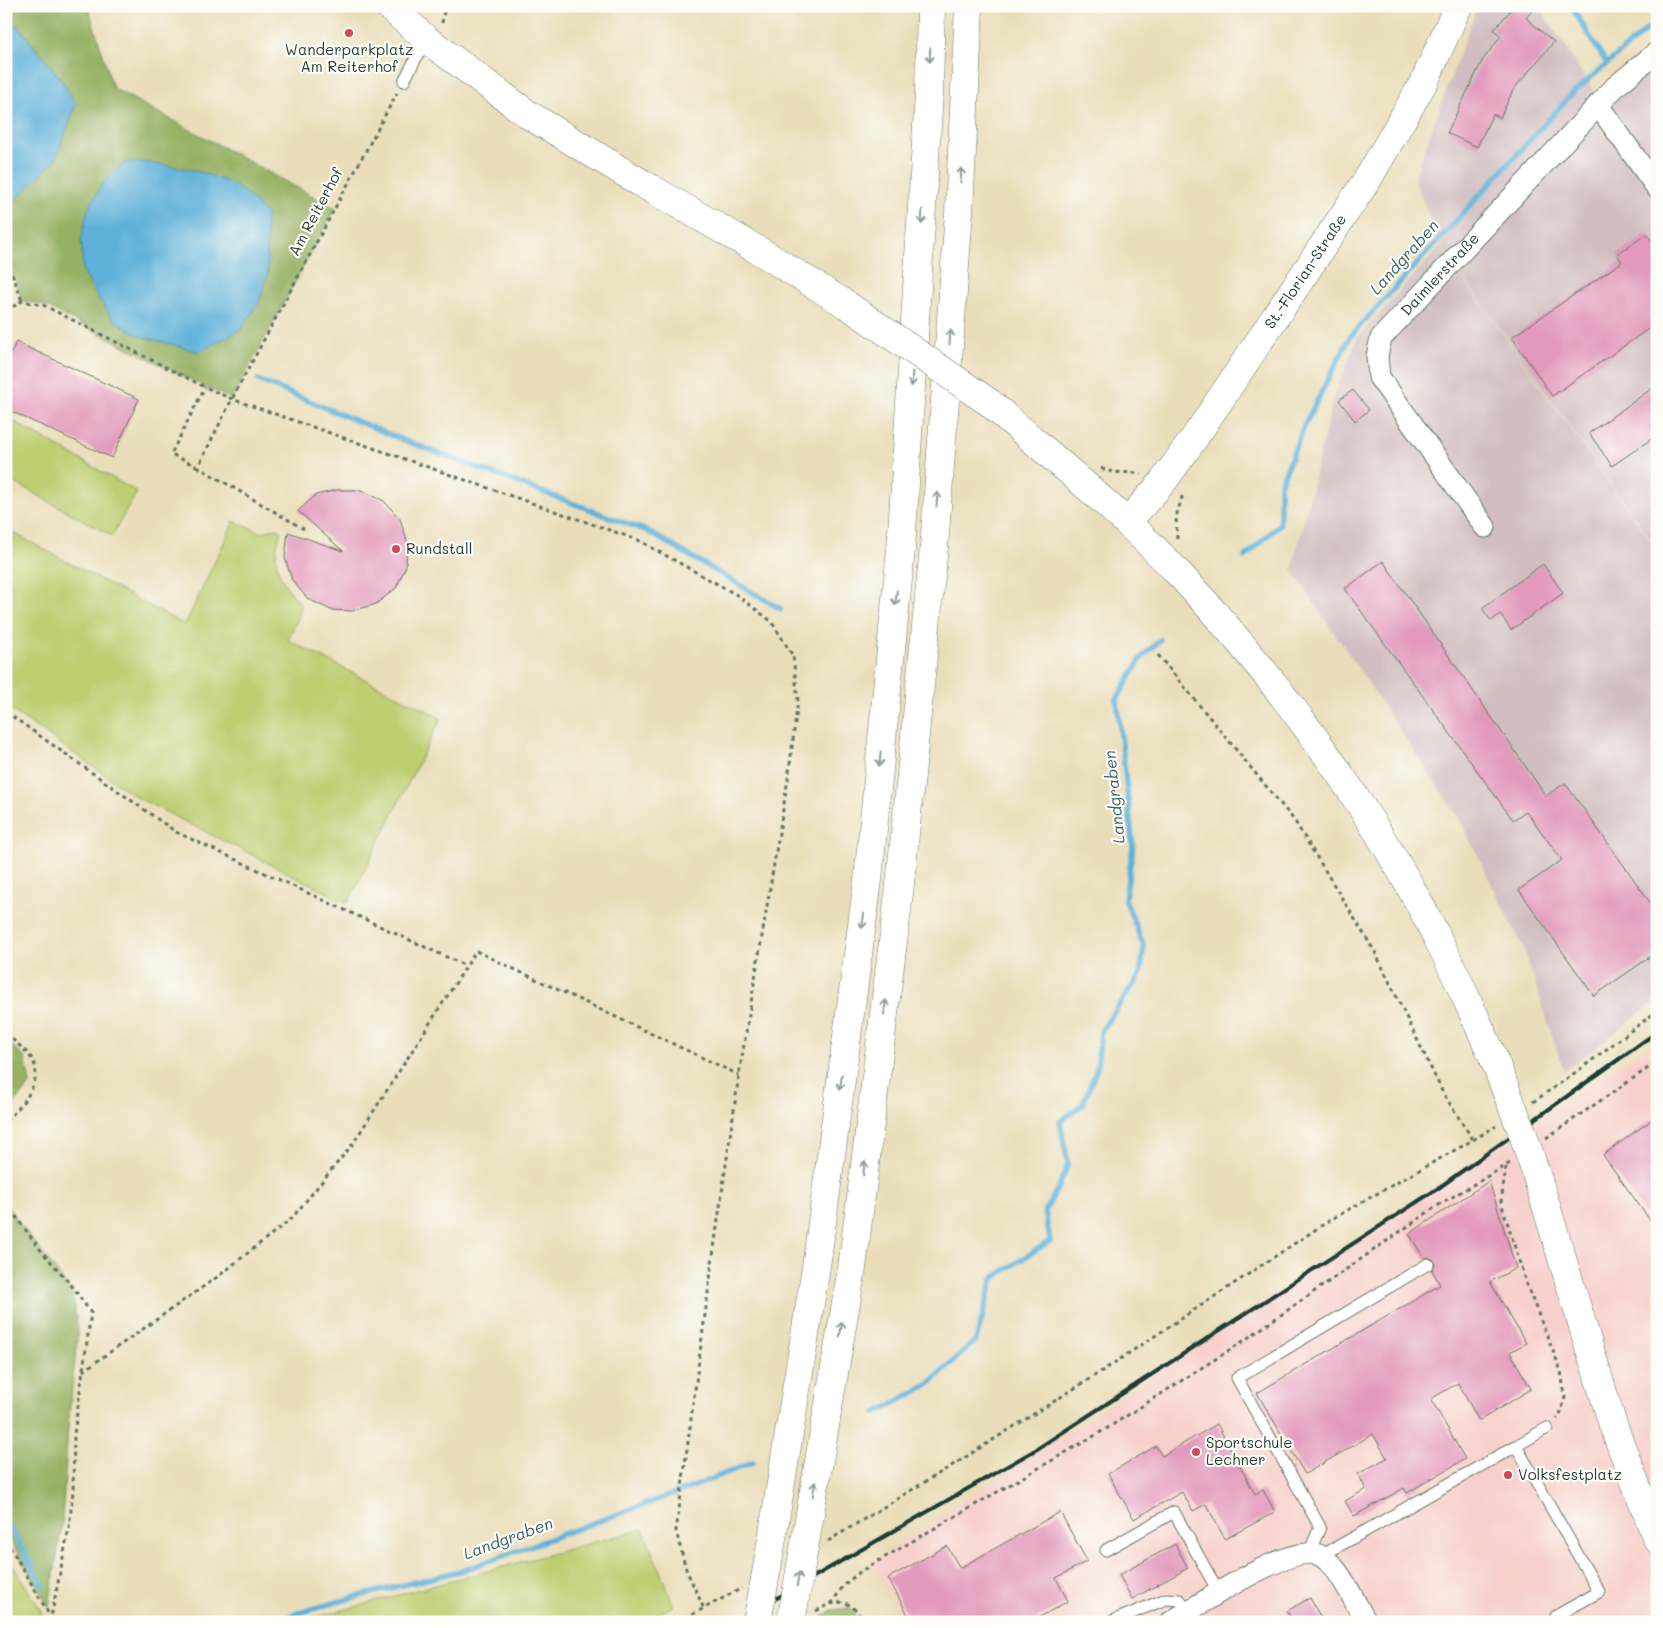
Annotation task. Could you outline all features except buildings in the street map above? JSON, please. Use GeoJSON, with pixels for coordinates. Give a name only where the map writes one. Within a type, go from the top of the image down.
{"type":"FeatureCollection","features":[{"type":"Feature","properties":{"kind":"main road"},"geometry":{"type":"LineString","coordinates":[[389,6],[426,38],[529,114],[643,184],[847,304],[990,403],[1126,522],[1183,578],[1271,680],[1350,789],[1394,860],[1433,930],[1493,1057],[1524,1134],[1613,1425],[1657,1539]]}},
{"type":"Feature","properties":{"kind":"main road"},"geometry":{"type":"LineString","coordinates":[[757,1622],[816,1267],[868,880],[901,549],[929,93],[931,6]]}},
{"type":"Feature","properties":{"kind":"main road"},"geometry":{"type":"LineString","coordinates":[[791,1622],[813,1541],[852,1268],[899,894],[934,538],[959,212],[969,6]]}},
{"type":"Feature","properties":{"kind":"main road","name":"St.-Florian-Straße"},"geometry":{"type":"LineString","coordinates":[[1126,522],[1162,483],[1196,437],[1369,177],[1425,80],[1458,6]]}},
{"type":"Feature","properties":{"kind":"street","name":"Daimlerstraße"},"geometry":{"type":"LineString","coordinates":[[1485,527],[1379,377],[1377,356],[1381,338],[1616,86],[1657,52]]}},
{"type":"Feature","properties":{"kind":"street"},"geometry":{"type":"LineString","coordinates":[[1598,105],[1657,188]]}},
{"type":"Feature","properties":{"kind":"street"},"geometry":{"type":"LineString","coordinates":[[1180,1616],[1264,1567],[1287,1558],[1315,1555],[1334,1568],[1366,1622]]}},
{"type":"Feature","properties":{"kind":"lane"},"geometry":{"type":"LineString","coordinates":[[404,81],[426,38]]}},
{"type":"Feature","properties":{"kind":"lane"},"geometry":{"type":"LineString","coordinates":[[1315,1555],[1320,1527],[1237,1378],[1428,1264]]}},
{"type":"Feature","properties":{"kind":"lane"},"geometry":{"type":"LineString","coordinates":[[1315,1555],[1547,1428]]}},
{"type":"Feature","properties":{"kind":"lane"},"geometry":{"type":"LineString","coordinates":[[1516,1446],[1599,1592],[1554,1620]]}},
{"type":"Feature","properties":{"kind":"lane"},"geometry":{"type":"LineString","coordinates":[[1106,1550],[1174,1512],[1219,1593]]}},
{"type":"Feature","properties":{"kind":"lane"},"geometry":{"type":"LineString","coordinates":[[1110,1622],[1166,1599],[1180,1600],[1180,1616]]}},
{"type":"Feature","properties":{"kind":"path","name":"Am Reiterhof"},"geometry":{"type":"LineString","coordinates":[[198,467],[232,399],[404,81]]}},
{"type":"Feature","properties":{"kind":"path"},"geometry":{"type":"LineString","coordinates":[[6,268],[13,276],[22,301]]}},
{"type":"Feature","properties":{"kind":"path"},"geometry":{"type":"LineString","coordinates":[[6,310],[22,301],[43,305],[232,399],[638,540],[737,595],[771,621],[793,656],[798,700],[788,779],[739,1075],[676,1531],[686,1569],[704,1609]]}},
{"type":"Feature","properties":{"kind":"path"},"geometry":{"type":"LineString","coordinates":[[205,387],[171,454],[198,467],[304,529]]}},
{"type":"Feature","properties":{"kind":"path"},"geometry":{"type":"LineString","coordinates":[[1158,654],[1294,820],[1375,952],[1443,1093],[1473,1140]]}},
{"type":"Feature","properties":{"kind":"path"},"geometry":{"type":"LineString","coordinates":[[6,712],[176,832],[466,966]]}},
{"type":"Feature","properties":{"kind":"path"},"geometry":{"type":"LineString","coordinates":[[83,1371],[220,1275],[292,1218],[352,1145],[476,951],[739,1075]]}},
{"type":"Feature","properties":{"kind":"path"},"geometry":{"type":"LineString","coordinates":[[1528,1105],[1657,1011]]}},
{"type":"Feature","properties":{"kind":"path"},"geometry":{"type":"LineString","coordinates":[[6,1034],[34,1061],[36,1076],[30,1092],[6,1121]]}},
{"type":"Feature","properties":{"kind":"path"},"geometry":{"type":"LineString","coordinates":[[1546,1139],[1657,1062]]}},
{"type":"Feature","properties":{"kind":"path"},"geometry":{"type":"LineString","coordinates":[[813,1541],[961,1460],[1102,1371],[1330,1220],[1497,1125]]}},
{"type":"Feature","properties":{"kind":"path"},"geometry":{"type":"LineString","coordinates":[[865,1622],[860,1615],[844,1602],[831,1604],[844,1585],[861,1571],[1106,1429],[1242,1342],[1436,1206],[1514,1161]]}},
{"type":"Feature","properties":{"kind":"path"},"geometry":{"type":"LineString","coordinates":[[1506,1166],[1501,1202],[1526,1283],[1561,1371],[1565,1397],[1560,1416],[1547,1428]]}},
{"type":"Feature","properties":{"kind":"path"},"geometry":{"type":"LineString","coordinates":[[6,1203],[91,1313],[74,1434],[73,1490],[69,1528],[50,1622]]}},
{"type":"Feature","properties":{"kind":"path"},"geometry":{"type":"LineString","coordinates":[[6,1540],[50,1616]]}},
{"type":"Feature","properties":{"kind":"path"},"geometry":{"type":"LineString","coordinates":[[678,1622],[746,1586]]}},
{"type":"Feature","properties":{"kind":"shaded area"},"geometry":{"type":"Polygon","coordinates":[[[1477,6],[1539,6],[1602,104],[1657,57],[1657,548],[1441,246],[1414,179],[1477,6]]]}},
{"type":"Feature","properties":{"kind":"shaded area"},"geometry":{"type":"Polygon","coordinates":[[[1440,246],[1657,550],[1657,1000],[1564,1072],[1525,952],[1459,818],[1292,570],[1334,395],[1357,338],[1440,246]]]}},
{"type":"Feature","properties":{"kind":"shaded area"},"geometry":{"type":"Polygon","coordinates":[[[1657,1039],[1657,1622],[904,1622],[872,1562],[1657,1039]]]}},
{"type":"Feature","properties":{"kind":"green space"},"geometry":{"type":"Polygon","coordinates":[[[6,6],[88,6],[113,88],[335,208],[232,399],[43,305],[22,301],[13,276],[6,266],[6,209],[55,160],[76,104],[61,79],[6,12],[6,6]],[[198,173],[242,329],[222,179],[198,173]]]}},
{"type":"Feature","properties":{"kind":"green space"},"geometry":{"type":"Polygon","coordinates":[[[6,417],[137,492],[112,536],[6,478],[6,417]]]}},
{"type":"Feature","properties":{"kind":"green space"},"geometry":{"type":"Polygon","coordinates":[[[234,521],[262,533],[275,528],[281,531],[276,554],[279,571],[287,587],[301,605],[299,616],[288,640],[441,718],[348,903],[138,798],[6,706],[6,529],[185,625],[234,521]]]}},
{"type":"Feature","properties":{"kind":"green space"},"geometry":{"type":"Polygon","coordinates":[[[6,1040],[25,1058],[30,1084],[6,1114],[6,1040]]]}},
{"type":"Feature","properties":{"kind":"green space"},"geometry":{"type":"Polygon","coordinates":[[[6,1205],[72,1292],[78,1330],[68,1427],[62,1523],[49,1607],[6,1533],[6,1205]]]}},
{"type":"Feature","properties":{"kind":"green space"},"geometry":{"type":"Polygon","coordinates":[[[643,1529],[674,1606],[641,1622],[298,1622],[643,1529]]]}},
{"type":"Feature","properties":{"kind":"green space"},"geometry":{"type":"Polygon","coordinates":[[[6,1554],[41,1611],[41,1622],[6,1622],[6,1554]]]}},
{"type":"Feature","properties":{"kind":"green space"},"geometry":{"type":"Polygon","coordinates":[[[850,1608],[859,1622],[817,1622],[831,1610],[850,1608]]]}},
{"type":"Feature","properties":{"kind":"water"},"geometry":{"type":"Polygon","coordinates":[[[6,12],[61,79],[76,104],[55,160],[6,209],[6,12]]]}},
{"type":"Feature","properties":{"kind":"water"},"geometry":{"type":"Polygon","coordinates":[[[128,161],[172,166],[219,178],[244,192],[266,214],[268,273],[260,300],[242,329],[199,352],[137,335],[113,319],[96,295],[83,271],[81,239],[88,209],[104,181],[128,161]]]}},
{"type":"Feature","properties":{"kind":"waterway"},"geometry":{"type":"LineString","coordinates":[[1571,6],[1607,64]]}},
{"type":"Feature","properties":{"kind":"waterway","name":"Landgraben"},"geometry":{"type":"LineString","coordinates":[[1245,557],[1280,524],[1280,485],[1305,424],[1350,337],[1573,93],[1657,21]]}},
{"type":"Feature","properties":{"kind":"waterway"},"geometry":{"type":"LineString","coordinates":[[258,380],[403,440],[647,531],[781,609]]}},
{"type":"Feature","properties":{"kind":"waterway","name":"Landgraben"},"geometry":{"type":"LineString","coordinates":[[876,1413],[928,1385],[976,1340],[993,1278],[1050,1241],[1045,1211],[1059,1186],[1068,1164],[1060,1122],[1083,1104],[1097,1068],[1101,1031],[1140,975],[1144,947],[1125,899],[1133,847],[1117,699],[1142,657],[1160,640]]}},
{"type":"Feature","properties":{"kind":"waterway","name":"Landgraben"},"geometry":{"type":"LineString","coordinates":[[267,1622],[355,1597],[467,1569],[695,1486],[753,1462]]}},
{"type":"Feature","properties":{"kind":"waterway"},"geometry":{"type":"LineString","coordinates":[[6,1520],[43,1586]]}},
{"type":"Feature","properties":{"kind":"railway"},"geometry":{"type":"LineString","coordinates":[[735,1622],[1037,1449],[1437,1189],[1657,1032]]}},
{"type":"Feature","properties":{"kind":"place","name":"Wanderparkplatz Am Reiterhof"},"geometry":{"type":"Point","coordinates":[349,33]}},
{"type":"Feature","properties":{"kind":"place","name":"Rundstall"},"geometry":{"type":"Point","coordinates":[396,549]}},
{"type":"Feature","properties":{"kind":"place","name":"Sportschule Lechner"},"geometry":{"type":"Point","coordinates":[1196,1452]}},
{"type":"Feature","properties":{"kind":"place","name":"Volksfestplatz"},"geometry":{"type":"Point","coordinates":[1508,1475]}}]}
